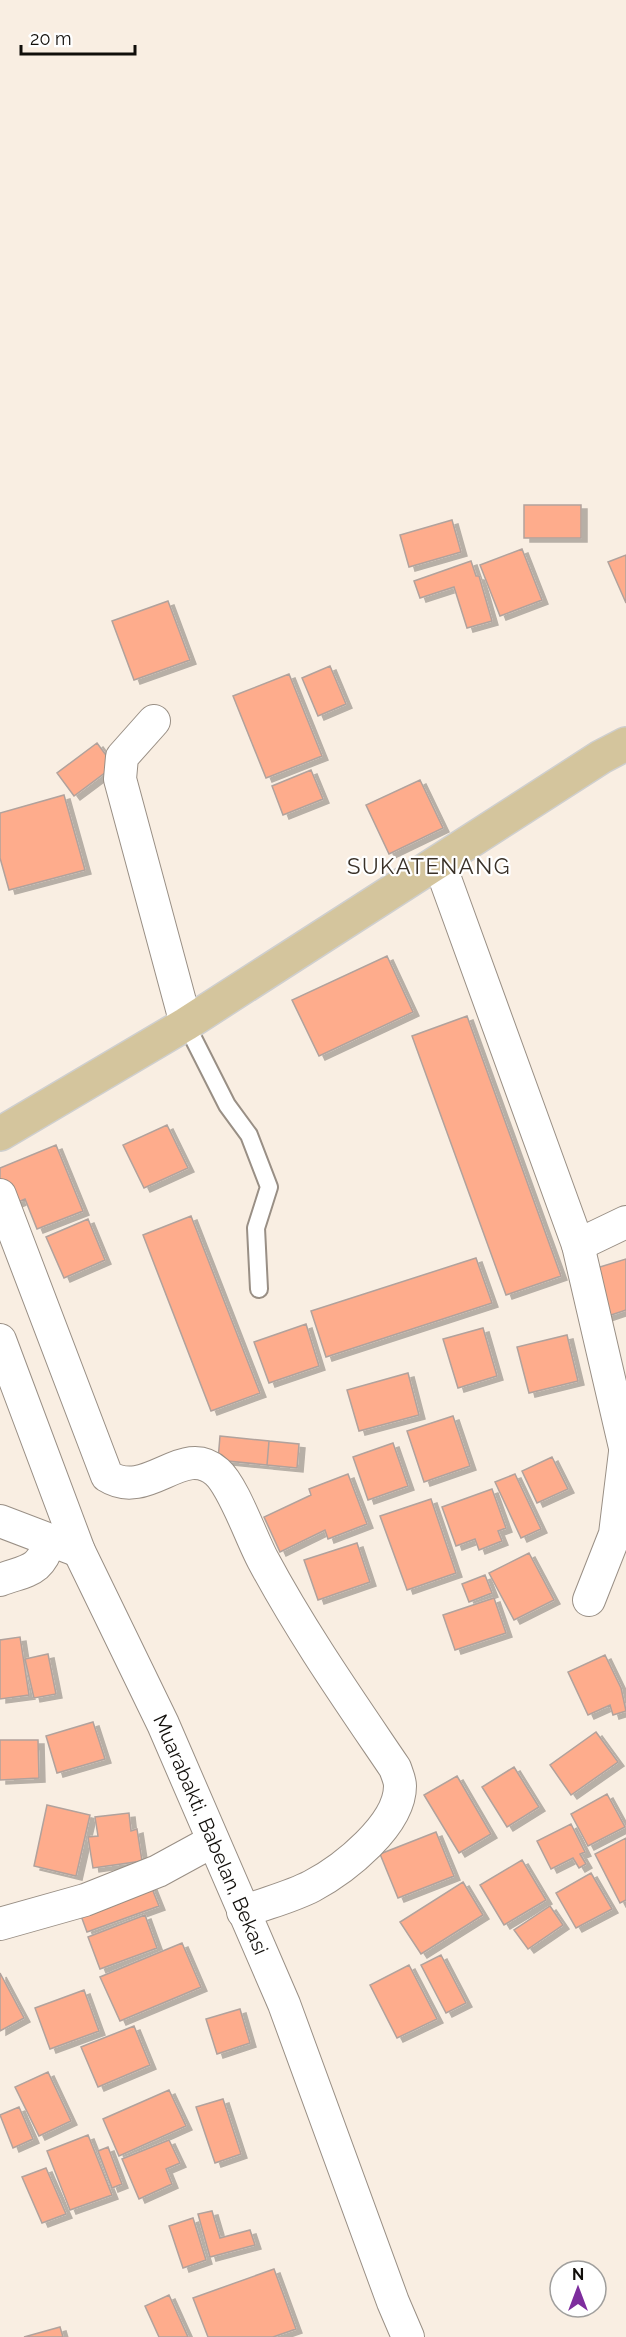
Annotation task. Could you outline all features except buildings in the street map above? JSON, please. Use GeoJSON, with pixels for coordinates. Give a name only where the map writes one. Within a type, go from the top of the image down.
{"type":"FeatureCollection","features":[{"type":"Feature","properties":{"kind":"main road"},"geometry":{"type":"LineString","coordinates":[[0,1134],[186,1024],[601,757],[626,744]]}},
{"type":"Feature","properties":{"kind":"street"},"geometry":{"type":"LineString","coordinates":[[154,720],[122,757],[120,779],[186,1024]]}},
{"type":"Feature","properties":{"kind":"street"},"geometry":{"type":"LineString","coordinates":[[439,862],[578,1245],[625,1452],[615,1534],[589,1600]]}},
{"type":"Feature","properties":{"kind":"street"},"geometry":{"type":"LineString","coordinates":[[0,1195],[107,1476],[119,1484],[146,1481],[188,1462],[205,1465],[217,1472],[226,1485],[264,1561],[321,1659],[395,1768],[400,1785],[397,1803],[377,1835],[344,1866],[311,1886],[243,1911]]}},
{"type":"Feature","properties":{"kind":"street"},"geometry":{"type":"LineString","coordinates":[[578,1245],[626,1222]]}},
{"type":"Feature","properties":{"kind":"street","name":"Muarabakti, Babelan, Bekasi"},"geometry":{"type":"LineString","coordinates":[[0,1340],[79,1551],[163,1724],[284,2004],[393,2302],[402,2336]]}},
{"type":"Feature","properties":{"kind":"street"},"geometry":{"type":"LineString","coordinates":[[0,1521],[79,1551]]}},
{"type":"Feature","properties":{"kind":"street"},"geometry":{"type":"LineString","coordinates":[[0,1580],[32,1568],[44,1560],[50,1540]]}},
{"type":"Feature","properties":{"kind":"street"},"geometry":{"type":"LineString","coordinates":[[0,1924],[85,1900],[158,1871],[213,1841]]}},
{"type":"Feature","properties":{"kind":"lane"},"geometry":{"type":"LineString","coordinates":[[186,1024],[227,1105],[249,1135],[269,1187],[256,1228],[259,1289]]}},
{"type":"Feature","properties":{"kind":"district","name":"SUKATENANG"},"geometry":{"type":"Point","coordinates":[429,866]}}]}
